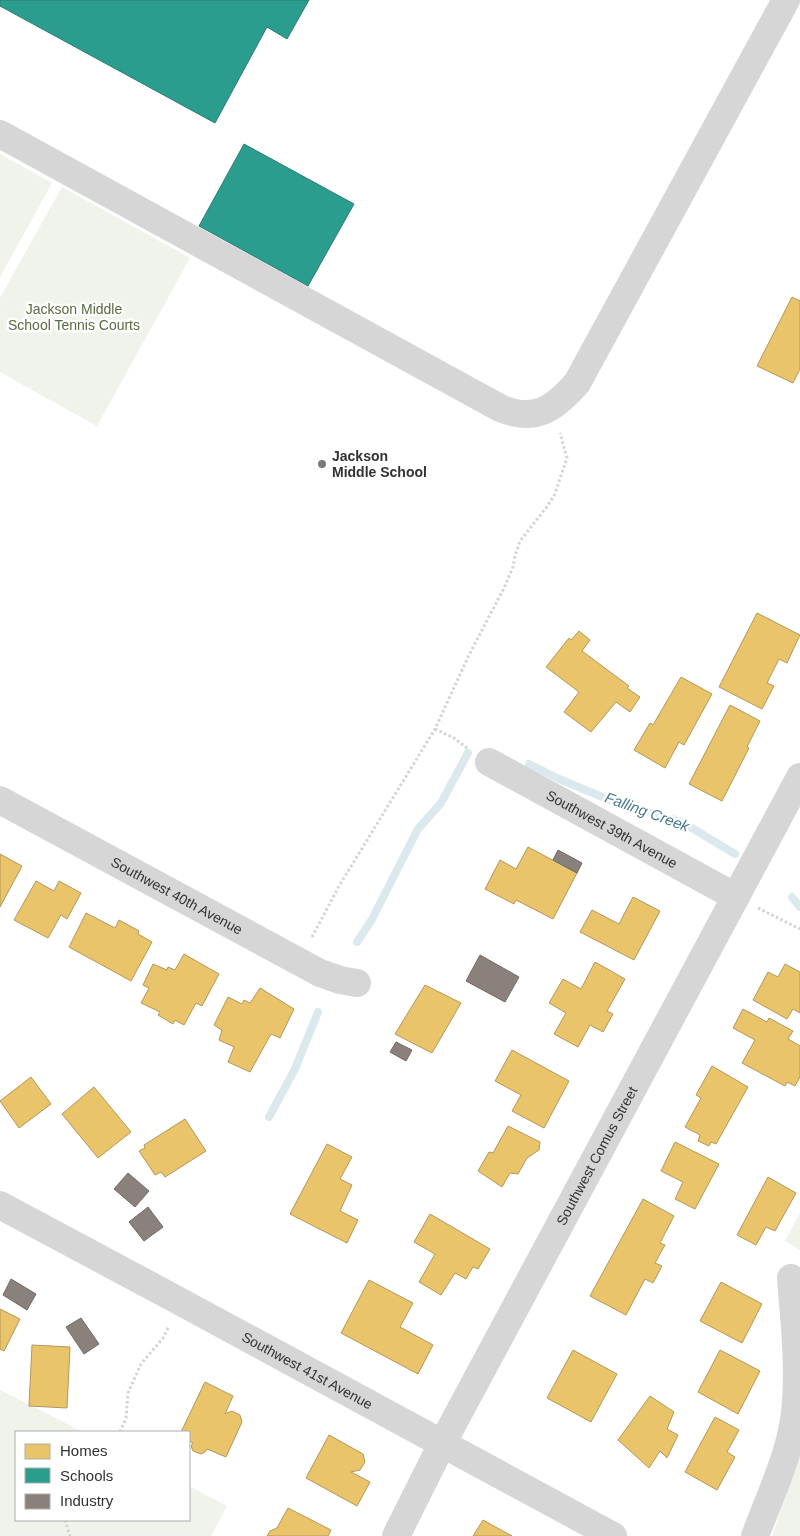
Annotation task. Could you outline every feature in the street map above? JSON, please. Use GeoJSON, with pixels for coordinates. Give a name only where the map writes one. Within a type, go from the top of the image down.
{"type":"FeatureCollection","features":[{"type":"Feature","properties":{"kind":"street"},"geometry":{"type":"LineString","coordinates":[[0,134],[500,408],[512,413],[536,414],[562,399],[576,383],[786,0]]}},
{"type":"Feature","properties":{"kind":"street","name":"Southwest 39th Avenue"},"geometry":{"type":"LineString","coordinates":[[488,762],[736,897]]}},
{"type":"Feature","properties":{"kind":"street","name":"Southwest Comus Street"},"geometry":{"type":"LineString","coordinates":[[396,1536],[442,1444],[800,777]]}},
{"type":"Feature","properties":{"kind":"street","name":"Southwest 40th Avenue"},"geometry":{"type":"LineString","coordinates":[[0,800],[329,977],[357,983]]}},
{"type":"Feature","properties":{"kind":"street","name":"Southwest 41st Avenue"},"geometry":{"type":"LineString","coordinates":[[0,1206],[613,1536]]}},
{"type":"Feature","properties":{"kind":"street"},"geometry":{"type":"LineString","coordinates":[[755,1536],[790,1437],[796,1402],[796,1355],[791,1278]]}},
{"type":"Feature","properties":{"kind":"path"},"geometry":{"type":"LineString","coordinates":[[298,961],[339,886],[435,728],[469,655],[504,588],[513,567],[520,541],[546,508],[557,488],[567,458],[551,406]]}},
{"type":"Feature","properties":{"kind":"path"},"geometry":{"type":"LineString","coordinates":[[435,728],[454,738],[488,762]]}},
{"type":"Feature","properties":{"kind":"path"},"geometry":{"type":"LineString","coordinates":[[736,897],[800,929]]}},
{"type":"Feature","properties":{"kind":"path"},"geometry":{"type":"LineString","coordinates":[[120,1431],[126,1418],[128,1393],[141,1364],[163,1338],[181,1302]]}},
{"type":"Feature","properties":{"kind":"path"},"geometry":{"type":"LineString","coordinates":[[64,1521],[70,1536]]}},
{"type":"Feature","properties":{"kind":"green space"},"geometry":{"type":"Polygon","coordinates":[[[0,154],[52,183],[0,277],[0,154]]]}},
{"type":"Feature","properties":{"kind":"green space","name":"Jackson Middle School Tennis Courts"},"geometry":{"type":"Polygon","coordinates":[[[62,187],[190,258],[97,426],[0,372],[0,298],[62,187]]]}},
{"type":"Feature","properties":{"kind":"green space"},"geometry":{"type":"Polygon","coordinates":[[[800,1213],[800,1250],[785,1241],[800,1213]]]}},
{"type":"Feature","properties":{"kind":"green space"},"geometry":{"type":"Polygon","coordinates":[[[0,1390],[81,1431],[15,1431],[15,1521],[190,1521],[190,1487],[227,1506],[211,1536],[0,1536],[0,1390]]]}},
{"type":"Feature","properties":{"kind":"green space"},"geometry":{"type":"Polygon","coordinates":[[[800,1454],[800,1536],[772,1536],[800,1454]]]}},
{"type":"Feature","properties":{"kind":"building: Homes"},"geometry":{"type":"Polygon","coordinates":[[[792,297],[800,301],[800,369],[793,383],[757,366],[792,297]]]}},
{"type":"Feature","properties":{"kind":"building: Homes"},"geometry":{"type":"Polygon","coordinates":[[[757,613],[800,635],[787,663],[779,659],[767,683],[774,686],[762,709],[719,687],[757,613]]]}},
{"type":"Feature","properties":{"kind":"building: Homes"},"geometry":{"type":"Polygon","coordinates":[[[579,631],[590,640],[582,651],[629,686],[627,688],[640,697],[630,712],[616,702],[591,732],[564,712],[579,692],[546,667],[569,638],[571,640],[579,631]]]}},
{"type":"Feature","properties":{"kind":"building: Homes"},"geometry":{"type":"Polygon","coordinates":[[[681,677],[712,694],[684,745],[679,742],[665,768],[634,750],[650,723],[653,725],[681,677]]]}},
{"type":"Feature","properties":{"kind":"building: Homes"},"geometry":{"type":"Polygon","coordinates":[[[730,705],[760,721],[747,747],[749,748],[722,801],[689,784],[730,705]]]}},
{"type":"Feature","properties":{"kind":"building: Homes"},"geometry":{"type":"Polygon","coordinates":[[[528,847],[577,873],[553,919],[516,900],[514,904],[485,889],[500,860],[516,869],[528,847]]]}},
{"type":"Feature","properties":{"kind":"building: Homes"},"geometry":{"type":"Polygon","coordinates":[[[0,854],[22,866],[0,907],[0,854]]]}},
{"type":"Feature","properties":{"kind":"building: Homes"},"geometry":{"type":"Polygon","coordinates":[[[36,881],[54,891],[59,881],[81,893],[67,919],[61,915],[48,938],[14,920],[36,881]]]}},
{"type":"Feature","properties":{"kind":"building: Homes"},"geometry":{"type":"Polygon","coordinates":[[[633,897],[660,911],[634,960],[580,932],[592,910],[619,924],[633,897]]]}},
{"type":"Feature","properties":{"kind":"building: Homes"},"geometry":{"type":"Polygon","coordinates":[[[86,913],[115,928],[119,920],[139,931],[138,934],[152,942],[131,981],[69,947],[86,913]]]}},
{"type":"Feature","properties":{"kind":"building: Homes"},"geometry":{"type":"Polygon","coordinates":[[[184,954],[219,974],[202,1006],[196,1003],[184,1025],[175,1020],[173,1024],[158,1015],[160,1012],[141,1003],[149,988],[143,985],[153,964],[167,970],[168,967],[175,970],[184,954]]]}},
{"type":"Feature","properties":{"kind":"building: Homes"},"geometry":{"type":"Polygon","coordinates":[[[595,962],[625,979],[607,1011],[613,1014],[603,1032],[590,1025],[578,1047],[554,1034],[566,1013],[549,1003],[563,979],[581,989],[595,962]]]}},
{"type":"Feature","properties":{"kind":"building: Homes"},"geometry":{"type":"Polygon","coordinates":[[[785,964],[800,972],[800,1013],[793,1009],[787,1019],[753,1000],[768,972],[778,977],[785,964]]]}},
{"type":"Feature","properties":{"kind":"building: Homes"},"geometry":{"type":"Polygon","coordinates":[[[425,985],[461,1003],[432,1053],[395,1034],[425,985]]]}},
{"type":"Feature","properties":{"kind":"building: Homes"},"geometry":{"type":"Polygon","coordinates":[[[260,988],[294,1009],[280,1038],[271,1034],[250,1072],[228,1062],[234,1047],[219,1040],[222,1030],[214,1025],[228,997],[242,1004],[244,1000],[250,1003],[260,988]]]}},
{"type":"Feature","properties":{"kind":"building: Homes"},"geometry":{"type":"Polygon","coordinates":[[[743,1009],[767,1022],[769,1018],[793,1031],[788,1039],[800,1046],[800,1077],[795,1086],[787,1082],[785,1086],[742,1063],[755,1040],[733,1028],[743,1009]]]}},
{"type":"Feature","properties":{"kind":"building: Homes"},"geometry":{"type":"Polygon","coordinates":[[[512,1050],[569,1081],[544,1128],[512,1111],[521,1095],[495,1081],[512,1050]]]}},
{"type":"Feature","properties":{"kind":"building: Homes"},"geometry":{"type":"Polygon","coordinates":[[[712,1066],[748,1087],[716,1144],[711,1142],[709,1146],[698,1141],[700,1135],[685,1127],[701,1098],[696,1095],[712,1066]]]}},
{"type":"Feature","properties":{"kind":"building: Homes"},"geometry":{"type":"Polygon","coordinates":[[[31,1077],[51,1104],[19,1128],[0,1101],[31,1077]]]}},
{"type":"Feature","properties":{"kind":"building: Homes"},"geometry":{"type":"Polygon","coordinates":[[[94,1087],[131,1132],[98,1158],[62,1114],[94,1087]]]}},
{"type":"Feature","properties":{"kind":"building: Homes"},"geometry":{"type":"Polygon","coordinates":[[[185,1119],[206,1151],[165,1177],[161,1172],[155,1175],[139,1151],[145,1148],[144,1145],[185,1119]]]}},
{"type":"Feature","properties":{"kind":"building: Homes"},"geometry":{"type":"Polygon","coordinates":[[[508,1126],[540,1142],[539,1150],[527,1158],[518,1174],[510,1173],[502,1187],[478,1171],[489,1152],[493,1153],[508,1126]]]}},
{"type":"Feature","properties":{"kind":"building: Homes"},"geometry":{"type":"Polygon","coordinates":[[[675,1142],[719,1164],[695,1209],[675,1199],[683,1182],[661,1171],[675,1142]]]}},
{"type":"Feature","properties":{"kind":"building: Homes"},"geometry":{"type":"Polygon","coordinates":[[[327,1144],[352,1157],[340,1179],[352,1185],[340,1211],[358,1220],[347,1243],[290,1214],[327,1144]]]}},
{"type":"Feature","properties":{"kind":"building: Homes"},"geometry":{"type":"Polygon","coordinates":[[[768,1177],[796,1193],[775,1231],[766,1227],[756,1245],[737,1235],[768,1177]]]}},
{"type":"Feature","properties":{"kind":"building: Homes"},"geometry":{"type":"Polygon","coordinates":[[[643,1199],[674,1216],[660,1243],[665,1245],[655,1263],[662,1266],[653,1283],[645,1279],[626,1315],[590,1296],[643,1199]]]}},
{"type":"Feature","properties":{"kind":"building: Homes"},"geometry":{"type":"Polygon","coordinates":[[[430,1214],[490,1249],[478,1269],[473,1267],[466,1279],[455,1273],[441,1295],[419,1282],[435,1254],[414,1242],[430,1214]]]}},
{"type":"Feature","properties":{"kind":"building: Homes"},"geometry":{"type":"Polygon","coordinates":[[[369,1280],[413,1303],[400,1327],[433,1345],[418,1374],[341,1333],[369,1280]]]}},
{"type":"Feature","properties":{"kind":"building: Homes"},"geometry":{"type":"Polygon","coordinates":[[[721,1282],[762,1304],[742,1343],[700,1321],[721,1282]]]}},
{"type":"Feature","properties":{"kind":"building: Homes"},"geometry":{"type":"Polygon","coordinates":[[[0,1309],[20,1319],[4,1351],[0,1349],[0,1309]]]}},
{"type":"Feature","properties":{"kind":"building: Homes"},"geometry":{"type":"Polygon","coordinates":[[[32,1345],[70,1347],[67,1408],[29,1406],[32,1345]]]}},
{"type":"Feature","properties":{"kind":"building: Homes"},"geometry":{"type":"Polygon","coordinates":[[[573,1350],[617,1374],[591,1422],[547,1398],[573,1350]]]}},
{"type":"Feature","properties":{"kind":"building: Homes"},"geometry":{"type":"Polygon","coordinates":[[[720,1350],[760,1371],[738,1414],[698,1392],[720,1350]]]}},
{"type":"Feature","properties":{"kind":"building: Homes"},"geometry":{"type":"Polygon","coordinates":[[[205,1382],[233,1396],[225,1414],[232,1411],[240,1415],[242,1422],[226,1457],[207,1449],[201,1454],[193,1451],[191,1446],[193,1443],[190,1442],[190,1431],[181,1431],[205,1382]]]}},
{"type":"Feature","properties":{"kind":"building: Homes"},"geometry":{"type":"Polygon","coordinates":[[[650,1396],[674,1412],[667,1429],[678,1435],[667,1458],[660,1451],[649,1468],[618,1440],[650,1396]]]}},
{"type":"Feature","properties":{"kind":"building: Homes"},"geometry":{"type":"Polygon","coordinates":[[[715,1417],[739,1430],[727,1452],[735,1457],[717,1490],[685,1472],[715,1417]]]}},
{"type":"Feature","properties":{"kind":"building: Homes"},"geometry":{"type":"Polygon","coordinates":[[[329,1435],[363,1454],[365,1462],[360,1470],[351,1472],[370,1482],[357,1506],[306,1478],[329,1435]]]}},
{"type":"Feature","properties":{"kind":"building: Homes"},"geometry":{"type":"Polygon","coordinates":[[[288,1508],[331,1530],[328,1536],[267,1536],[270,1531],[277,1528],[288,1508]]]}},
{"type":"Feature","properties":{"kind":"building: Homes"},"geometry":{"type":"Polygon","coordinates":[[[483,1520],[512,1536],[473,1536],[483,1520]]]}},
{"type":"Feature","properties":{"kind":"building: Schools"},"geometry":{"type":"Polygon","coordinates":[[[0,0],[309,0],[287,39],[267,27],[215,123],[0,6],[0,0]]]}},
{"type":"Feature","properties":{"kind":"building: Schools"},"geometry":{"type":"Polygon","coordinates":[[[244,144],[354,204],[308,286],[199,226],[244,144]]]}},
{"type":"Feature","properties":{"kind":"building: Industry"},"geometry":{"type":"Polygon","coordinates":[[[558,850],[582,863],[577,873],[553,860],[558,850]]]}},
{"type":"Feature","properties":{"kind":"building: Industry"},"geometry":{"type":"Polygon","coordinates":[[[480,955],[519,977],[505,1002],[466,981],[480,955]]]}},
{"type":"Feature","properties":{"kind":"building: Industry"},"geometry":{"type":"Polygon","coordinates":[[[396,1042],[412,1050],[406,1061],[390,1052],[396,1042]]]}},
{"type":"Feature","properties":{"kind":"building: Industry"},"geometry":{"type":"Polygon","coordinates":[[[128,1173],[149,1191],[135,1207],[114,1189],[128,1173]]]}},
{"type":"Feature","properties":{"kind":"building: Industry"},"geometry":{"type":"Polygon","coordinates":[[[148,1207],[163,1227],[144,1241],[129,1222],[148,1207]]]}},
{"type":"Feature","properties":{"kind":"building: Industry"},"geometry":{"type":"Polygon","coordinates":[[[11,1279],[36,1294],[27,1310],[3,1295],[11,1279]]]}},
{"type":"Feature","properties":{"kind":"building: Industry"},"geometry":{"type":"Polygon","coordinates":[[[81,1318],[99,1344],[84,1354],[66,1327],[81,1318]]]}},
{"type":"Feature","properties":{"kind":"waterway"},"geometry":{"type":"LineString","coordinates":[[357,942],[371,921],[418,829],[441,803],[468,753]]}},
{"type":"Feature","properties":{"kind":"waterway","name":"Falling Creek"},"geometry":{"type":"LineString","coordinates":[[529,764],[559,779],[617,803],[682,822],[735,854]]}},
{"type":"Feature","properties":{"kind":"waterway","name":"Falling Creek"},"geometry":{"type":"LineString","coordinates":[[792,897],[800,907]]}},
{"type":"Feature","properties":{"kind":"waterway"},"geometry":{"type":"LineString","coordinates":[[269,1117],[295,1069],[318,1012]]}},
{"type":"Feature","properties":{"kind":"place","name":"Jackson Middle School"},"geometry":{"type":"Point","coordinates":[322,464]}}]}
